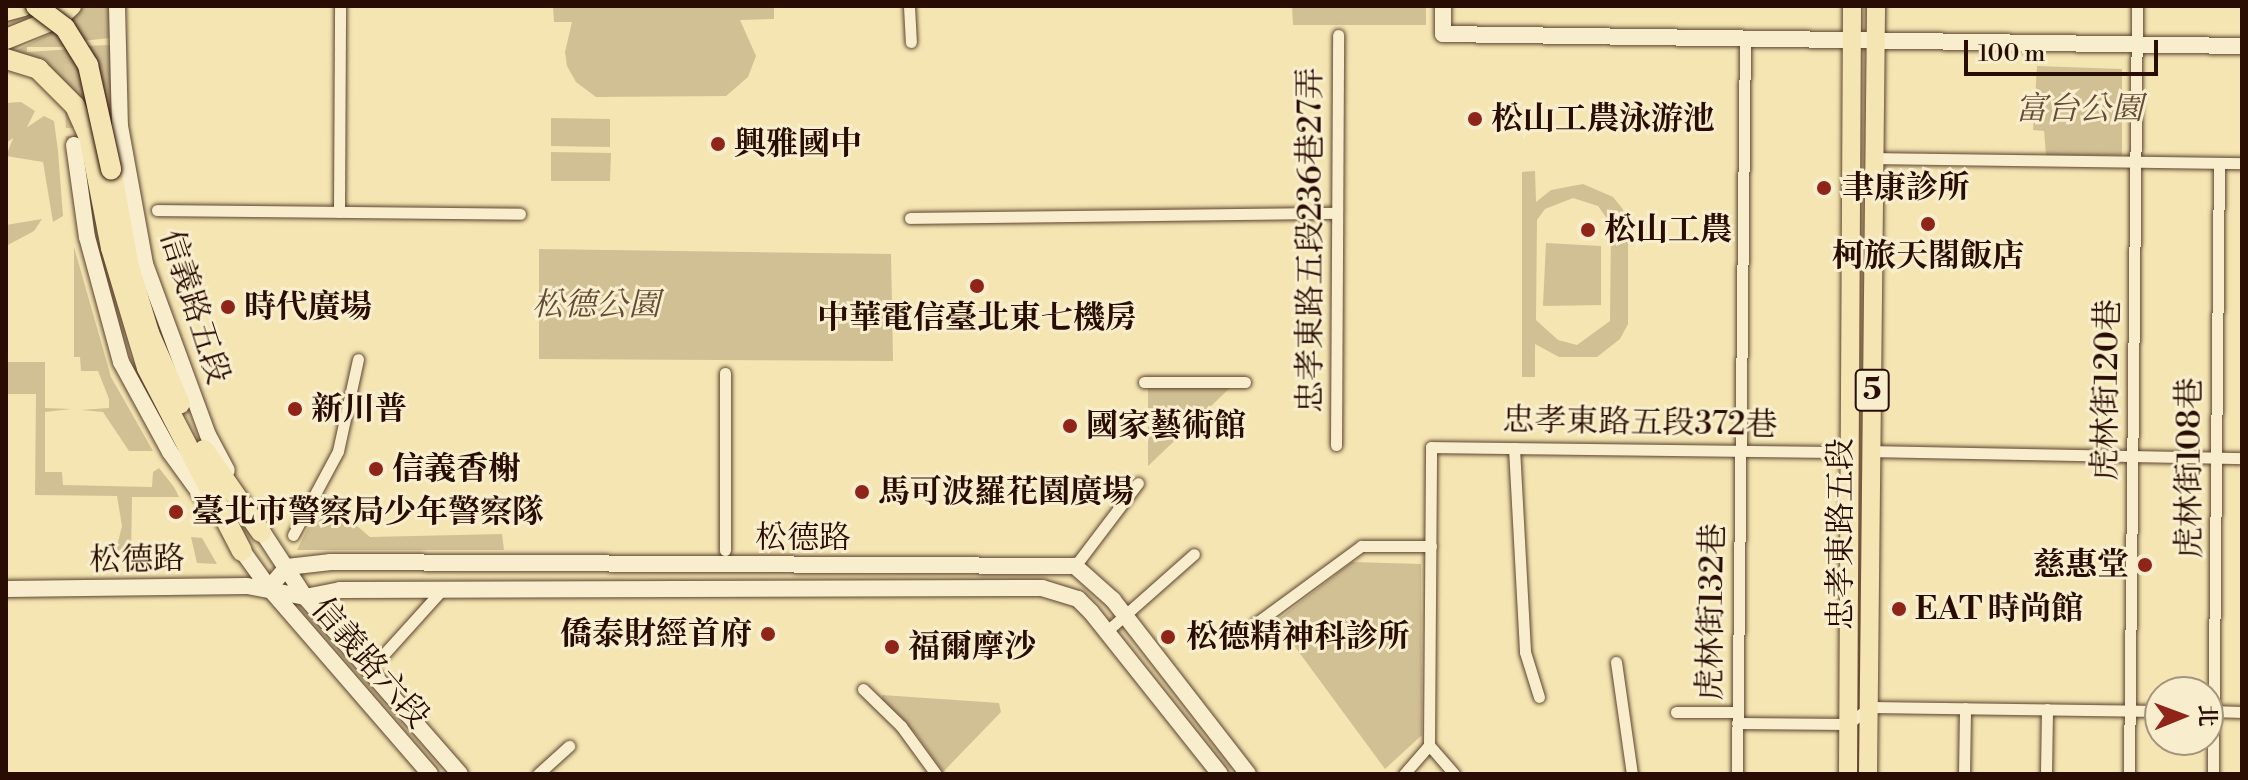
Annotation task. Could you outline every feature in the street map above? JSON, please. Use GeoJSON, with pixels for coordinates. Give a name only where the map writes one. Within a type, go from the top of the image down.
{"type":"FeatureCollection","features":[{"type":"Feature","properties":{"kind":"highway"},"geometry":{"type":"LineString","coordinates":[[6,11],[23,6]]}},
{"type":"Feature","properties":{"kind":"highway"},"geometry":{"type":"LineString","coordinates":[[36,6],[65,28],[88,65],[129,267],[160,363],[220,478],[261,532]]}},
{"type":"Feature","properties":{"kind":"highway"},"geometry":{"type":"LineString","coordinates":[[6,39],[58,18],[71,6]]}},
{"type":"Feature","properties":{"kind":"highway"},"geometry":{"type":"LineString","coordinates":[[6,59],[38,69],[75,106],[90,140],[111,248],[147,368],[242,551]]}},
{"type":"Feature","properties":{"kind":"main road","name":"信義路五段"},"geometry":{"type":"LineString","coordinates":[[117,6],[120,126],[145,264],[208,435],[261,532],[305,597]]}},
{"type":"Feature","properties":{"kind":"main road"},"geometry":{"type":"LineString","coordinates":[[1443,6],[1443,34],[2242,46]]}},
{"type":"Feature","properties":{"kind":"main road","name":"忠孝東路五段"},"geometry":{"type":"LineString","coordinates":[[1848,774],[1852,6]]}},
{"type":"Feature","properties":{"kind":"main road","name":"忠孝東路五段"},"geometry":{"type":"LineString","coordinates":[[1868,774],[1876,6]]}},
{"type":"Feature","properties":{"kind":"main road"},"geometry":{"type":"LineString","coordinates":[[74,145],[87,237],[121,362],[170,452],[269,588],[287,567]]}},
{"type":"Feature","properties":{"kind":"main road"},"geometry":{"type":"LineString","coordinates":[[1849,452],[1872,451]]}},
{"type":"Feature","properties":{"kind":"main road","name":"松德路"},"geometry":{"type":"LineString","coordinates":[[287,567],[331,562],[1075,566]]}},
{"type":"Feature","properties":{"kind":"main road"},"geometry":{"type":"LineString","coordinates":[[1075,566],[1093,577],[1125,615],[1248,774]]}},
{"type":"Feature","properties":{"kind":"main road","name":"松德路"},"geometry":{"type":"LineString","coordinates":[[6,589],[269,588],[305,597],[340,590],[1042,588],[1078,599],[1220,774]]}},
{"type":"Feature","properties":{"kind":"main road","name":"信義路六段"},"geometry":{"type":"LineString","coordinates":[[269,588],[430,774]]}},
{"type":"Feature","properties":{"kind":"main road","name":"信義路六段"},"geometry":{"type":"LineString","coordinates":[[305,597],[460,774]]}},
{"type":"Feature","properties":{"kind":"street"},"geometry":{"type":"LineString","coordinates":[[339,212],[340,6]]}},
{"type":"Feature","properties":{"kind":"street"},"geometry":{"type":"LineString","coordinates":[[909,6],[911,42]]}},
{"type":"Feature","properties":{"kind":"street","name":"虎林街120巷"},"geometry":{"type":"LineString","coordinates":[[2129,774],[2137,6]]}},
{"type":"Feature","properties":{"kind":"street","name":"忠孝東路五段236巷27弄"},"geometry":{"type":"LineString","coordinates":[[1336,445],[1338,35]]}},
{"type":"Feature","properties":{"kind":"street","name":"虎林街132巷"},"geometry":{"type":"LineString","coordinates":[[1737,774],[1745,39]]}},
{"type":"Feature","properties":{"kind":"street"},"geometry":{"type":"LineString","coordinates":[[1874,158],[2242,163]]}},
{"type":"Feature","properties":{"kind":"street","name":"虎林街108巷"},"geometry":{"type":"LineString","coordinates":[[2212,676],[2219,163]]}},
{"type":"Feature","properties":{"kind":"street"},"geometry":{"type":"LineString","coordinates":[[157,210],[520,214]]}},
{"type":"Feature","properties":{"kind":"street"},"geometry":{"type":"LineString","coordinates":[[910,218],[1337,213]]}},
{"type":"Feature","properties":{"kind":"street"},"geometry":{"type":"LineString","coordinates":[[293,535],[338,451],[358,359]]}},
{"type":"Feature","properties":{"kind":"street"},"geometry":{"type":"LineString","coordinates":[[725,373],[725,550]]}},
{"type":"Feature","properties":{"kind":"street"},"geometry":{"type":"LineString","coordinates":[[1144,382],[1245,382]]}},
{"type":"Feature","properties":{"kind":"street","name":"忠孝東路五段372巷"},"geometry":{"type":"LineString","coordinates":[[1431,546],[1431,447],[1849,452]]}},
{"type":"Feature","properties":{"kind":"street"},"geometry":{"type":"LineString","coordinates":[[1514,448],[1525,652],[1539,697]]}},
{"type":"Feature","properties":{"kind":"street"},"geometry":{"type":"LineString","coordinates":[[1872,451],[2242,458]]}},
{"type":"Feature","properties":{"kind":"street"},"geometry":{"type":"LineString","coordinates":[[1075,566],[1138,483]]}},
{"type":"Feature","properties":{"kind":"street"},"geometry":{"type":"LineString","coordinates":[[1255,624],[1361,546],[1431,546],[1429,745],[1404,774]]}},
{"type":"Feature","properties":{"kind":"street"},"geometry":{"type":"LineString","coordinates":[[1107,631],[1194,554]]}},
{"type":"Feature","properties":{"kind":"street"},"geometry":{"type":"LineString","coordinates":[[384,654],[441,591]]}},
{"type":"Feature","properties":{"kind":"street"},"geometry":{"type":"LineString","coordinates":[[1616,662],[1632,774]]}},
{"type":"Feature","properties":{"kind":"street"},"geometry":{"type":"LineString","coordinates":[[863,689],[901,726],[936,774]]}},
{"type":"Feature","properties":{"kind":"street"},"geometry":{"type":"LineString","coordinates":[[1676,712],[1848,724],[1870,707],[2144,710]]}},
{"type":"Feature","properties":{"kind":"street"},"geometry":{"type":"LineString","coordinates":[[1964,774],[1965,708]]}},
{"type":"Feature","properties":{"kind":"street"},"geometry":{"type":"LineString","coordinates":[[2046,774],[2047,709]]}},
{"type":"Feature","properties":{"kind":"street"},"geometry":{"type":"LineString","coordinates":[[1429,745],[1454,774]]}},
{"type":"Feature","properties":{"kind":"street"},"geometry":{"type":"LineString","coordinates":[[538,774],[569,746]]}},
{"type":"Feature","properties":{"kind":"green space"},"geometry":{"type":"Polygon","coordinates":[[[84,6],[111,6],[110,38],[82,41],[67,22],[84,6]]]}},
{"type":"Feature","properties":{"kind":"green space"},"geometry":{"type":"Polygon","coordinates":[[[553,6],[774,6],[774,19],[740,20],[756,56],[748,77],[726,96],[596,97],[576,82],[567,66],[565,52],[572,22],[554,22],[553,6]]]}},
{"type":"Feature","properties":{"kind":"green space"},"geometry":{"type":"Polygon","coordinates":[[[1292,6],[1426,6],[1426,25],[1293,25],[1292,6]]]}},
{"type":"Feature","properties":{"kind":"green space"},"geometry":{"type":"Polygon","coordinates":[[[57,30],[65,47],[27,47],[27,52],[73,49],[81,64],[95,138],[13,52],[57,30]]]}},
{"type":"Feature","properties":{"kind":"green space"},"geometry":{"type":"Polygon","coordinates":[[[85,46],[111,47],[117,164],[85,46]]]}},
{"type":"Feature","properties":{"kind":"green space","name":"富台公園"},"geometry":{"type":"Polygon","coordinates":[[[2037,66],[2122,69],[2122,155],[2046,155],[2044,131],[2033,130],[2037,66]]]}},
{"type":"Feature","properties":{"kind":"green space"},"geometry":{"type":"Polygon","coordinates":[[[21,102],[35,111],[26,129],[6,143],[6,103],[21,102]]]}},
{"type":"Feature","properties":{"kind":"green space"},"geometry":{"type":"Polygon","coordinates":[[[44,116],[54,121],[58,151],[63,216],[53,222],[43,162],[6,156],[14,136],[44,116]]]}},
{"type":"Feature","properties":{"kind":"green space"},"geometry":{"type":"Polygon","coordinates":[[[551,118],[610,119],[610,147],[551,146],[551,118]]]}},
{"type":"Feature","properties":{"kind":"green space"},"geometry":{"type":"Polygon","coordinates":[[[551,152],[611,153],[610,181],[551,181],[551,152]]]}},
{"type":"Feature","properties":{"kind":"green space"},"geometry":{"type":"Polygon","coordinates":[[[1535,171],[1536,202],[1551,190],[1583,184],[1613,197],[1628,220],[1628,324],[1620,339],[1597,357],[1559,357],[1535,344],[1535,377],[1522,377],[1522,172],[1535,171]],[[1573,198],[1545,209],[1537,220],[1536,320],[1558,340],[1577,345],[1610,321],[1611,224],[1598,206],[1573,198]]]}},
{"type":"Feature","properties":{"kind":"green space"},"geometry":{"type":"Polygon","coordinates":[[[42,219],[34,231],[6,246],[6,225],[42,219]]]}},
{"type":"Feature","properties":{"kind":"green space"},"geometry":{"type":"Polygon","coordinates":[[[1546,243],[1601,246],[1601,305],[1543,306],[1546,243]]]}},
{"type":"Feature","properties":{"kind":"green space"},"geometry":{"type":"Polygon","coordinates":[[[74,247],[111,377],[153,451],[129,451],[103,412],[81,410],[109,408],[109,399],[98,371],[81,371],[80,357],[74,357],[74,247]]]}},
{"type":"Feature","properties":{"kind":"green space","name":"松德公園"},"geometry":{"type":"Polygon","coordinates":[[[539,249],[891,254],[893,361],[539,359],[539,249]]]}},
{"type":"Feature","properties":{"kind":"green space"},"geometry":{"type":"Polygon","coordinates":[[[6,362],[45,362],[45,408],[71,409],[45,412],[45,472],[62,472],[63,485],[152,487],[153,472],[159,468],[174,487],[179,497],[132,497],[131,558],[114,558],[122,526],[117,496],[35,495],[36,394],[6,394],[6,362]]]}},
{"type":"Feature","properties":{"kind":"green space"},"geometry":{"type":"Polygon","coordinates":[[[1232,386],[1148,466],[1148,387],[1232,386]]]}},
{"type":"Feature","properties":{"kind":"green space"},"geometry":{"type":"Polygon","coordinates":[[[323,497],[370,537],[502,534],[504,550],[297,550],[323,497]]]}},
{"type":"Feature","properties":{"kind":"green space"},"geometry":{"type":"Polygon","coordinates":[[[191,537],[202,538],[217,564],[197,563],[191,537]]]}},
{"type":"Feature","properties":{"kind":"green space"},"geometry":{"type":"Polygon","coordinates":[[[1352,562],[1421,564],[1422,735],[1385,769],[1276,621],[1352,562]]]}},
{"type":"Feature","properties":{"kind":"green space"},"geometry":{"type":"Polygon","coordinates":[[[882,695],[999,703],[1001,712],[943,772],[916,734],[882,701],[882,695]]]}},
{"type":"Feature","properties":{"kind":"tunnel"},"geometry":{"type":"LineString","coordinates":[[72,40],[74,145]]}},
{"type":"Feature","properties":{"kind":"place","name":"松山工農泳游池"},"geometry":{"type":"Point","coordinates":[1475,119]}},
{"type":"Feature","properties":{"kind":"place","name":"興雅國中"},"geometry":{"type":"Point","coordinates":[718,144]}},
{"type":"Feature","properties":{"kind":"place","name":"聿康診所"},"geometry":{"type":"Point","coordinates":[1824,188]}},
{"type":"Feature","properties":{"kind":"place","name":"柯旅天閣飯店"},"geometry":{"type":"Point","coordinates":[1928,224]}},
{"type":"Feature","properties":{"kind":"place","name":"松山工農"},"geometry":{"type":"Point","coordinates":[1588,230]}},
{"type":"Feature","properties":{"kind":"place","name":"中華電信臺北東七機房"},"geometry":{"type":"Point","coordinates":[977,286]}},
{"type":"Feature","properties":{"kind":"place","name":"時代廣場"},"geometry":{"type":"Point","coordinates":[228,307]}},
{"type":"Feature","properties":{"kind":"place","name":"新川普"},"geometry":{"type":"Point","coordinates":[295,409]}},
{"type":"Feature","properties":{"kind":"place","name":"國家藝術館"},"geometry":{"type":"Point","coordinates":[1070,426]}},
{"type":"Feature","properties":{"kind":"place","name":"信義香榭"},"geometry":{"type":"Point","coordinates":[376,469]}},
{"type":"Feature","properties":{"kind":"place","name":"馬可波羅花園廣場"},"geometry":{"type":"Point","coordinates":[862,492]}},
{"type":"Feature","properties":{"kind":"place","name":"臺北市警察局少年警察隊"},"geometry":{"type":"Point","coordinates":[176,512]}},
{"type":"Feature","properties":{"kind":"place","name":"慈惠堂"},"geometry":{"type":"Point","coordinates":[2145,565]}},
{"type":"Feature","properties":{"kind":"place","name":"EAT 時尚館"},"geometry":{"type":"Point","coordinates":[1899,609]}},
{"type":"Feature","properties":{"kind":"place","name":"僑泰財經首府"},"geometry":{"type":"Point","coordinates":[768,634]}},
{"type":"Feature","properties":{"kind":"place","name":"松德精神科診所"},"geometry":{"type":"Point","coordinates":[1168,637]}},
{"type":"Feature","properties":{"kind":"place","name":"福爾摩沙"},"geometry":{"type":"Point","coordinates":[892,647]}}]}
